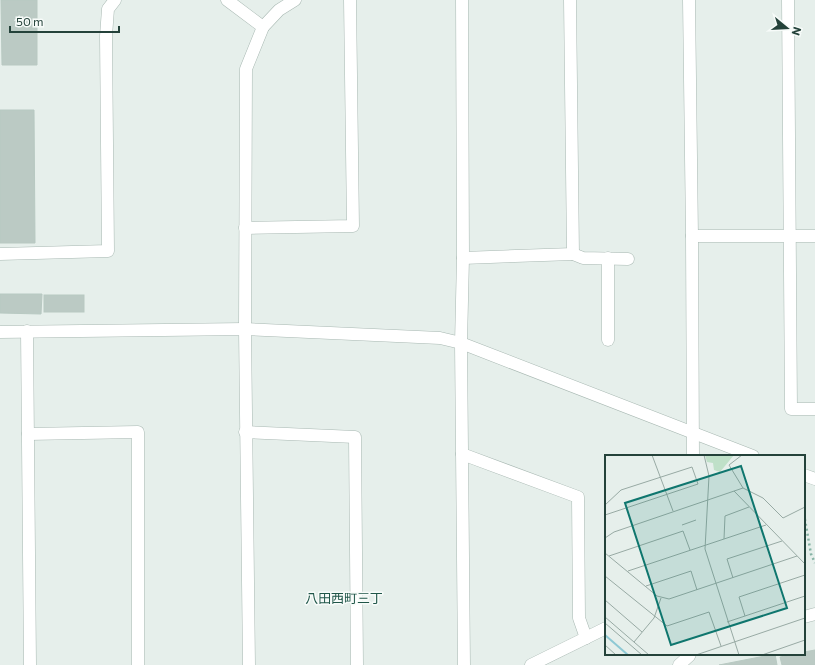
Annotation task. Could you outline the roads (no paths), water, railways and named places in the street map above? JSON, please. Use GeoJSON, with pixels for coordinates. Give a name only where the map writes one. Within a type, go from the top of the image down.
{"type":"FeatureCollection","features":[{"type":"Feature","properties":{"kind":"street"},"geometry":{"type":"LineString","coordinates":[[0,254],[108,251],[106,36],[108,9],[115,0]]}},
{"type":"Feature","properties":{"kind":"street"},"geometry":{"type":"LineString","coordinates":[[227,0],[263,27]]}},
{"type":"Feature","properties":{"kind":"street"},"geometry":{"type":"LineString","coordinates":[[249,665],[245,432],[246,69],[263,27],[279,10],[295,0]]}},
{"type":"Feature","properties":{"kind":"street"},"geometry":{"type":"LineString","coordinates":[[245,228],[353,226],[350,0]]}},
{"type":"Feature","properties":{"kind":"street"},"geometry":{"type":"LineString","coordinates":[[462,0],[463,258],[461,343],[464,665]]}},
{"type":"Feature","properties":{"kind":"street"},"geometry":{"type":"LineString","coordinates":[[570,0],[573,254]]}},
{"type":"Feature","properties":{"kind":"street"},"geometry":{"type":"LineString","coordinates":[[689,0],[693,455]]}},
{"type":"Feature","properties":{"kind":"street"},"geometry":{"type":"LineString","coordinates":[[788,0],[791,409],[815,409]]}},
{"type":"Feature","properties":{"kind":"street"},"geometry":{"type":"LineString","coordinates":[[692,236],[815,236]]}},
{"type":"Feature","properties":{"kind":"street"},"geometry":{"type":"LineString","coordinates":[[463,258],[573,254],[583,258],[628,259]]}},
{"type":"Feature","properties":{"kind":"street"},"geometry":{"type":"LineString","coordinates":[[608,258],[608,340]]}},
{"type":"Feature","properties":{"kind":"street"},"geometry":{"type":"LineString","coordinates":[[0,332],[245,329],[440,338],[461,343],[750,455]]}},
{"type":"Feature","properties":{"kind":"street"},"geometry":{"type":"LineString","coordinates":[[27,331],[30,665]]}},
{"type":"Feature","properties":{"kind":"street"},"geometry":{"type":"LineString","coordinates":[[28,434],[138,432],[138,665]]}},
{"type":"Feature","properties":{"kind":"street"},"geometry":{"type":"LineString","coordinates":[[245,432],[355,438],[357,665]]}},
{"type":"Feature","properties":{"kind":"street"},"geometry":{"type":"LineString","coordinates":[[462,454],[578,497],[579,618],[586,638]]}},
{"type":"Feature","properties":{"kind":"street"},"geometry":{"type":"LineString","coordinates":[[805,475],[815,479]]}},
{"type":"Feature","properties":{"kind":"street"},"geometry":{"type":"LineString","coordinates":[[805,617],[815,614]]}},
{"type":"Feature","properties":{"kind":"street"},"geometry":{"type":"LineString","coordinates":[[531,665],[605,628]]}},
{"type":"Feature","properties":{"kind":"street"},"geometry":{"type":"LineString","coordinates":[[679,665],[690,655]]}},
{"type":"Feature","properties":{"kind":"district","name":"八田西町三丁"},"geometry":{"type":"Point","coordinates":[344,598]}}]}
